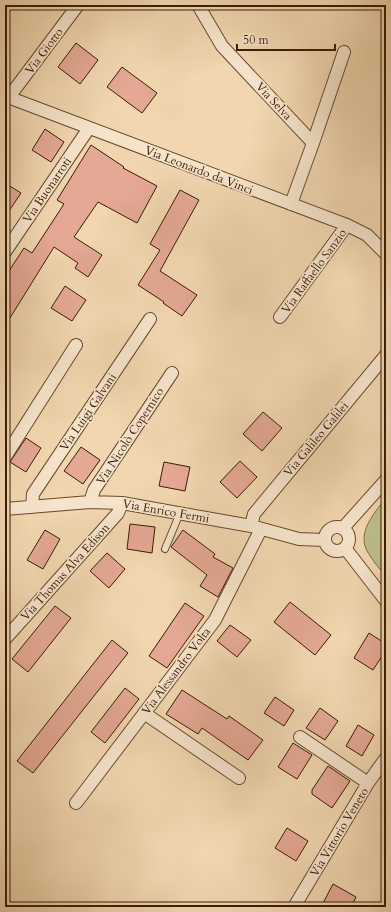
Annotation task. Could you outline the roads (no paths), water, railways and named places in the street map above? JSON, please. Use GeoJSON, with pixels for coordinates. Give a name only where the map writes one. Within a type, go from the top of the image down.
{"type":"FeatureCollection","features":[{"type":"Feature","properties":{"kind":"street","name":"Via Giotto"},"geometry":{"type":"LineString","coordinates":[[7,97],[78,5]]}},
{"type":"Feature","properties":{"kind":"street","name":"Via Selva"},"geometry":{"type":"LineString","coordinates":[[198,5],[222,46],[313,143]]}},
{"type":"Feature","properties":{"kind":"street"},"geometry":{"type":"LineString","coordinates":[[291,204],[344,52]]}},
{"type":"Feature","properties":{"kind":"street","name":"Via Leonardo da Vinci"},"geometry":{"type":"LineString","coordinates":[[7,97],[347,225],[367,235],[386,254]]}},
{"type":"Feature","properties":{"kind":"street","name":"Via Buonarroti"},"geometry":{"type":"LineString","coordinates":[[5,252],[88,128]]}},
{"type":"Feature","properties":{"kind":"street","name":"Via Raffaello Sanzio"},"geometry":{"type":"LineString","coordinates":[[280,317],[347,225]]}},
{"type":"Feature","properties":{"kind":"street","name":"Via Luigi Galvani"},"geometry":{"type":"LineString","coordinates":[[32,507],[33,494],[150,319]]}},
{"type":"Feature","properties":{"kind":"street"},"geometry":{"type":"LineString","coordinates":[[5,457],[76,345]]}},
{"type":"Feature","properties":{"kind":"street","name":"Via Galileo Galilei"},"geometry":{"type":"LineString","coordinates":[[256,528],[254,514],[386,354]]}},
{"type":"Feature","properties":{"kind":"street","name":"Via Nicolò Copernico"},"geometry":{"type":"LineString","coordinates":[[90,502],[94,490],[172,373]]}},
{"type":"Feature","properties":{"kind":"street"},"geometry":{"type":"LineString","coordinates":[[343,528],[386,480]]}},
{"type":"Feature","properties":{"kind":"street","name":"Via Enrico Fermi"},"geometry":{"type":"LineString","coordinates":[[5,509],[90,502],[122,503],[256,528],[299,539],[324,540]]}},
{"type":"Feature","properties":{"kind":"street","name":"Via Thomas Alva Edison"},"geometry":{"type":"LineString","coordinates":[[5,639],[118,513],[122,503]]}},
{"type":"Feature","properties":{"kind":"street"},"geometry":{"type":"LineString","coordinates":[[337,526],[343,528],[348,532],[349,539],[345,548],[340,551],[330,549],[324,540],[328,529],[337,526]]}},
{"type":"Feature","properties":{"kind":"street","name":"Via Alessandro Volta"},"geometry":{"type":"LineString","coordinates":[[76,803],[215,620],[256,528]]}},
{"type":"Feature","properties":{"kind":"street"},"geometry":{"type":"LineString","coordinates":[[345,548],[386,601]]}},
{"type":"Feature","properties":{"kind":"street"},"geometry":{"type":"LineString","coordinates":[[144,714],[239,778]]}},
{"type":"Feature","properties":{"kind":"street"},"geometry":{"type":"LineString","coordinates":[[300,737],[368,783]]}},
{"type":"Feature","properties":{"kind":"street","name":"Via Vittorio Veneto"},"geometry":{"type":"LineString","coordinates":[[294,907],[368,783],[386,758]]}},
{"type":"Feature","properties":{"kind":"lane"},"geometry":{"type":"LineString","coordinates":[[165,549],[180,513]]}}]}
